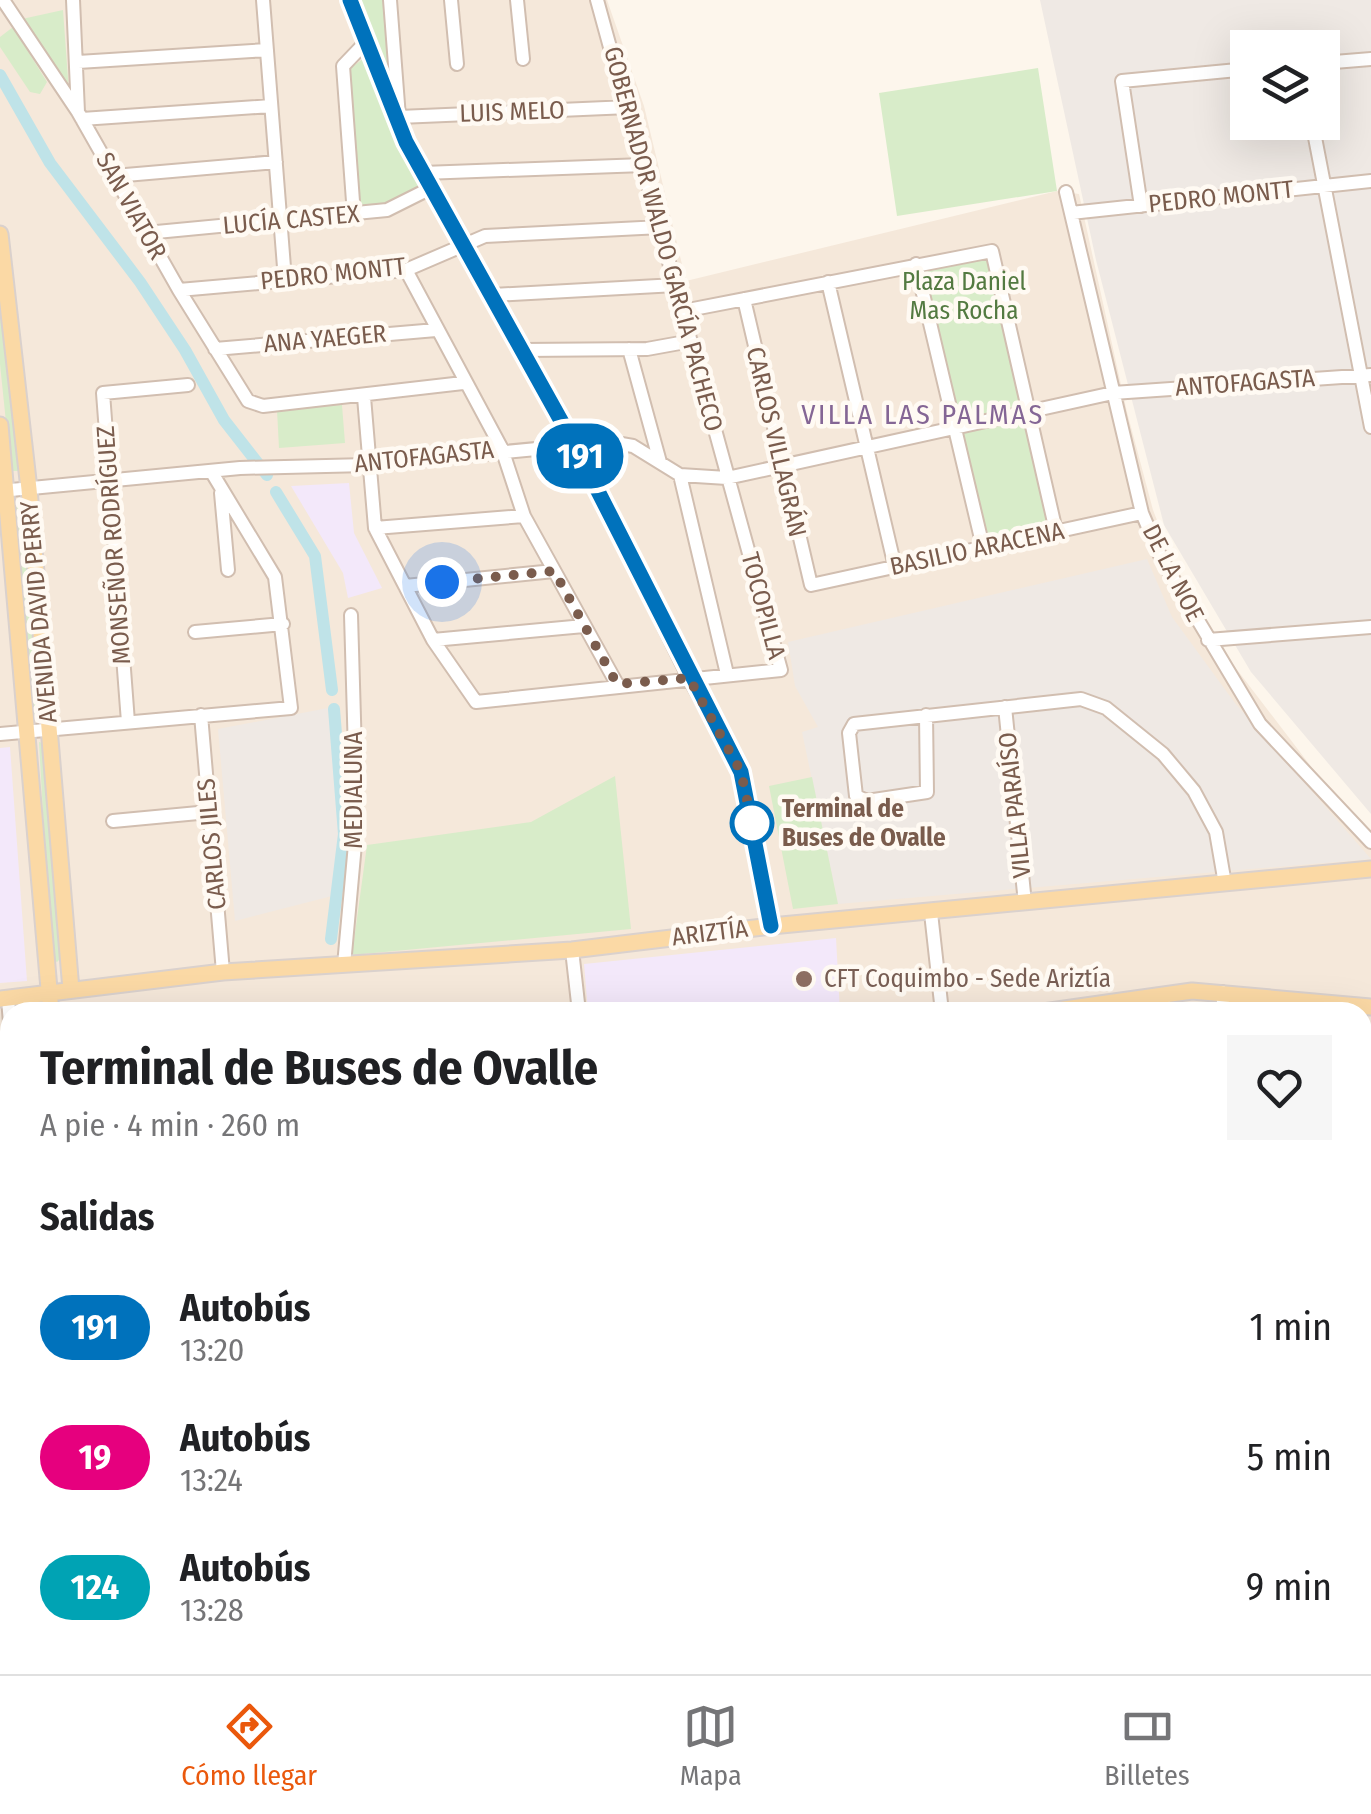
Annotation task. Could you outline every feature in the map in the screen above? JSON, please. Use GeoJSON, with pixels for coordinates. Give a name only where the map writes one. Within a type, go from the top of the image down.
{"type":"FeatureCollection","features":[{"type":"Feature","properties":{"kind":"main road","name":"AVENIDA DAVID PERRY"},"geometry":{"type":"LineString","coordinates":[[0,234],[29,489],[72,990]]}},
{"type":"Feature","properties":{"kind":"main road","name":"AVENIDA DAVID PERRY"},"geometry":{"type":"LineString","coordinates":[[0,426],[49,1002]]}},
{"type":"Feature","properties":{"kind":"main road","name":"ARIZTÍA"},"geometry":{"type":"LineString","coordinates":[[4,999],[222,972],[572,950],[771,926],[1371,869]]}},
{"type":"Feature","properties":{"kind":"main road"},"geometry":{"type":"LineString","coordinates":[[1128,1002],[1162,994],[1222,992],[1274,1002]]}},
{"type":"Feature","properties":{"kind":"street","name":"SAN VIATOR"},"geometry":{"type":"LineString","coordinates":[[3,0],[80,116],[178,290],[248,401],[263,406],[364,397]]}},
{"type":"Feature","properties":{"kind":"street"},"geometry":{"type":"LineString","coordinates":[[73,0],[80,116],[271,106]]}},
{"type":"Feature","properties":{"kind":"street"},"geometry":{"type":"LineString","coordinates":[[263,0],[285,280]]}},
{"type":"Feature","properties":{"kind":"street"},"geometry":{"type":"LineString","coordinates":[[350,0],[364,44],[430,188],[574,444],[689,678],[741,772],[771,926]]}},
{"type":"Feature","properties":{"kind":"street"},"geometry":{"type":"LineString","coordinates":[[390,0],[398,118]]}},
{"type":"Feature","properties":{"kind":"street"},"geometry":{"type":"LineString","coordinates":[[451,0],[457,64]]}},
{"type":"Feature","properties":{"kind":"street"},"geometry":{"type":"LineString","coordinates":[[517,0],[523,59]]}},
{"type":"Feature","properties":{"kind":"street","name":"GOBERNADOR WALDO GARCÍA PACHECO"},"geometry":{"type":"LineString","coordinates":[[597,0],[728,478]]}},
{"type":"Feature","properties":{"kind":"street"},"geometry":{"type":"LineString","coordinates":[[354,215],[343,66],[364,44]]}},
{"type":"Feature","properties":{"kind":"street"},"geometry":{"type":"LineString","coordinates":[[78,62],[267,50]]}},
{"type":"Feature","properties":{"kind":"street"},"geometry":{"type":"LineString","coordinates":[[1340,62],[1371,59]]}},
{"type":"Feature","properties":{"kind":"street"},"geometry":{"type":"LineString","coordinates":[[1140,206],[1122,81],[1230,70]]}},
{"type":"Feature","properties":{"kind":"street","name":"LUIS MELO"},"geometry":{"type":"LineString","coordinates":[[398,118],[629,107]]}},
{"type":"Feature","properties":{"kind":"street"},"geometry":{"type":"LineString","coordinates":[[1315,140],[1366,375],[1371,428]]}},
{"type":"Feature","properties":{"kind":"street"},"geometry":{"type":"LineString","coordinates":[[114,176],[276,162]]}},
{"type":"Feature","properties":{"kind":"street"},"geometry":{"type":"LineString","coordinates":[[423,173],[644,165]]}},
{"type":"Feature","properties":{"kind":"street","name":"PEDRO MONTT"},"geometry":{"type":"LineString","coordinates":[[1071,213],[1371,181]]}},
{"type":"Feature","properties":{"kind":"street","name":"LUCÍA CASTEX"},"geometry":{"type":"LineString","coordinates":[[146,232],[387,210],[430,188]]}},
{"type":"Feature","properties":{"kind":"street","name":"DE LA NOE"},"geometry":{"type":"LineString","coordinates":[[1066,192],[1142,513],[1162,560],[1260,724],[1371,842]]}},
{"type":"Feature","properties":{"kind":"street","name":"PEDRO MONTT"},"geometry":{"type":"LineString","coordinates":[[178,290],[406,270],[485,236],[661,227]]}},
{"type":"Feature","properties":{"kind":"street"},"geometry":{"type":"LineString","coordinates":[[683,311],[992,251],[1056,532]]}},
{"type":"Feature","properties":{"kind":"street"},"geometry":{"type":"LineString","coordinates":[[916,264],[983,547]]}},
{"type":"Feature","properties":{"kind":"street"},"geometry":{"type":"LineString","coordinates":[[406,270],[502,449],[524,516],[617,684]]}},
{"type":"Feature","properties":{"kind":"street"},"geometry":{"type":"LineString","coordinates":[[828,282],[895,567]]}},
{"type":"Feature","properties":{"kind":"street"},"geometry":{"type":"LineString","coordinates":[[493,295],[676,285]]}},
{"type":"Feature","properties":{"kind":"street","name":"CARLOS VILLAGRÁN"},"geometry":{"type":"LineString","coordinates":[[744,298],[811,585]]}},
{"type":"Feature","properties":{"kind":"street","name":"ANA YAEGER"},"geometry":{"type":"LineString","coordinates":[[215,349],[436,330]]}},
{"type":"Feature","properties":{"kind":"street"},"geometry":{"type":"LineString","coordinates":[[522,350],[629,349],[691,341]]}},
{"type":"Feature","properties":{"kind":"street"},"geometry":{"type":"LineString","coordinates":[[629,349],[660,462]]}},
{"type":"Feature","properties":{"kind":"street","name":"ANTOFAGASTA"},"geometry":{"type":"LineString","coordinates":[[3,491],[240,468],[367,465],[574,444],[633,446],[680,475],[728,478],[954,425],[1113,393],[1366,375]]}},
{"type":"Feature","properties":{"kind":"street"},"geometry":{"type":"LineString","coordinates":[[464,384],[364,397],[374,528],[434,640],[584,626]]}},
{"type":"Feature","properties":{"kind":"street","name":"MONSEÑOR RODRÍGUEZ"},"geometry":{"type":"LineString","coordinates":[[128,722],[103,393],[188,385]]}},
{"type":"Feature","properties":{"kind":"street"},"geometry":{"type":"LineString","coordinates":[[0,734],[291,708],[275,578],[211,471]]}},
{"type":"Feature","properties":{"kind":"street"},"geometry":{"type":"LineString","coordinates":[[680,475],[726,674]]}},
{"type":"Feature","properties":{"kind":"street","name":"TOCOPILLA"},"geometry":{"type":"LineString","coordinates":[[434,640],[476,702],[617,684],[781,670],[728,478]]}},
{"type":"Feature","properties":{"kind":"street"},"geometry":{"type":"LineString","coordinates":[[220,486],[228,570]]}},
{"type":"Feature","properties":{"kind":"street","name":"BASILIO ARACENA"},"geometry":{"type":"LineString","coordinates":[[811,585],[1142,513]]}},
{"type":"Feature","properties":{"kind":"street"},"geometry":{"type":"LineString","coordinates":[[374,528],[524,516]]}},
{"type":"Feature","properties":{"kind":"street"},"geometry":{"type":"LineString","coordinates":[[405,586],[554,571]]}},
{"type":"Feature","properties":{"kind":"street","name":"MEDIALUNA"},"geometry":{"type":"LineString","coordinates":[[344,965],[357,822],[350,615]]}},
{"type":"Feature","properties":{"kind":"street"},"geometry":{"type":"LineString","coordinates":[[194,632],[283,624]]}},
{"type":"Feature","properties":{"kind":"street"},"geometry":{"type":"LineString","coordinates":[[1208,640],[1371,627]]}},
{"type":"Feature","properties":{"kind":"street","name":"VILLA PARAÍSO"},"geometry":{"type":"LineString","coordinates":[[926,715],[930,788],[927,792],[867,801],[856,796],[849,733],[854,724],[926,715],[1081,700],[1106,708],[1163,754],[1194,791],[1216,832],[1225,884]]}},
{"type":"Feature","properties":{"kind":"street","name":"VILLA PARAÍSO"},"geometry":{"type":"LineString","coordinates":[[1004,707],[1026,903]]}},
{"type":"Feature","properties":{"kind":"street","name":"CARLOS JILES"},"geometry":{"type":"LineString","coordinates":[[201,715],[222,972]]}},
{"type":"Feature","properties":{"kind":"street"},"geometry":{"type":"LineString","coordinates":[[113,821],[209,812]]}},
{"type":"Feature","properties":{"kind":"street"},"geometry":{"type":"LineString","coordinates":[[931,913],[941,1002]]}},
{"type":"Feature","properties":{"kind":"street"},"geometry":{"type":"LineString","coordinates":[[572,950],[577,1002]]}},
{"type":"Feature","properties":{"kind":"street"},"geometry":{"type":"LineString","coordinates":[[1222,992],[1223,1002]]}},
{"type":"Feature","properties":{"kind":"street"},"geometry":{"type":"LineString","coordinates":[[1162,994],[1163,1002]]}},
{"type":"Feature","properties":{"kind":"shaded area"},"geometry":{"type":"Polygon","coordinates":[[[0,0],[607,0],[644,106],[686,281],[1057,191],[1079,194],[1127,412],[1153,510],[1179,577],[1225,654],[1371,845],[1371,1002],[0,1002],[0,0]]]}},
{"type":"Feature","properties":{"kind":"shaded area"},"geometry":{"type":"Polygon","coordinates":[[[1040,0],[1371,0],[1371,814],[1251,672],[1164,525],[1096,260],[1040,0]]]}},
{"type":"Feature","properties":{"kind":"shaded area"},"geometry":{"type":"Polygon","coordinates":[[[349,483],[354,533],[382,588],[348,598],[343,573],[291,486],[349,483]]]}},
{"type":"Feature","properties":{"kind":"shaded area"},"geometry":{"type":"Polygon","coordinates":[[[1147,559],[1172,617],[1235,703],[1371,859],[838,904],[802,732],[818,727],[795,686],[788,642],[1147,559]]]}},
{"type":"Feature","properties":{"kind":"shaded area"},"geometry":{"type":"Polygon","coordinates":[[[328,708],[340,839],[336,895],[235,921],[218,729],[328,708]]]}},
{"type":"Feature","properties":{"kind":"shaded area"},"geometry":{"type":"Polygon","coordinates":[[[10,747],[27,981],[0,983],[0,748],[10,747]]]}},
{"type":"Feature","properties":{"kind":"shaded area"},"geometry":{"type":"Polygon","coordinates":[[[836,938],[839,1002],[587,1002],[584,964],[836,938]]]}},
{"type":"Feature","properties":{"kind":"green space"},"geometry":{"type":"Polygon","coordinates":[[[358,0],[386,0],[392,96],[358,0]]]}},
{"type":"Feature","properties":{"kind":"green space"},"geometry":{"type":"Polygon","coordinates":[[[63,10],[69,92],[22,19],[63,10]]]}},
{"type":"Feature","properties":{"kind":"green space"},"geometry":{"type":"Polygon","coordinates":[[[13,27],[47,82],[40,94],[30,92],[0,47],[0,37],[13,27]]]}},
{"type":"Feature","properties":{"kind":"green space"},"geometry":{"type":"Polygon","coordinates":[[[363,59],[420,185],[387,204],[361,208],[349,69],[363,59]]]}},
{"type":"Feature","properties":{"kind":"green space"},"geometry":{"type":"Polygon","coordinates":[[[1038,68],[1057,191],[897,216],[879,93],[1038,68]]]}},
{"type":"Feature","properties":{"kind":"green space","name":"Plaza Daniel Mas Rocha"},"geometry":{"type":"Polygon","coordinates":[[[991,251],[1024,408],[956,422],[919,266],[991,251]]]}},
{"type":"Feature","properties":{"kind":"green space"},"geometry":{"type":"Polygon","coordinates":[[[0,298],[19,471],[11,471],[0,364],[0,298]]]}},
{"type":"Feature","properties":{"kind":"green space"},"geometry":{"type":"Polygon","coordinates":[[[342,405],[345,443],[279,448],[277,410],[342,405]]]}},
{"type":"Feature","properties":{"kind":"green space"},"geometry":{"type":"Polygon","coordinates":[[[1025,414],[1051,528],[986,543],[958,427],[1025,414]]]}},
{"type":"Feature","properties":{"kind":"green space"},"geometry":{"type":"Polygon","coordinates":[[[16,504],[24,504],[42,713],[34,717],[16,504]]]}},
{"type":"Feature","properties":{"kind":"green space"},"geometry":{"type":"Polygon","coordinates":[[[39,742],[45,744],[62,957],[57,962],[51,959],[39,742]]]}},
{"type":"Feature","properties":{"kind":"green space"},"geometry":{"type":"Polygon","coordinates":[[[615,776],[631,929],[352,955],[367,845],[531,822],[615,776]]]}},
{"type":"Feature","properties":{"kind":"green space"},"geometry":{"type":"Polygon","coordinates":[[[812,777],[838,904],[793,909],[769,786],[812,777]]]}},
{"type":"Feature","properties":{"kind":"waterway"},"geometry":{"type":"LineString","coordinates":[[0,75],[50,163],[140,282],[185,350],[224,420],[267,475]]}},
{"type":"Feature","properties":{"kind":"waterway"},"geometry":{"type":"LineString","coordinates":[[276,492],[315,556],[332,690]]}},
{"type":"Feature","properties":{"kind":"waterway"},"geometry":{"type":"LineString","coordinates":[[331,939],[344,834],[334,709]]}},
{"type":"Feature","properties":{"kind":"bus line","name":"191"},"geometry":{"type":"LineString","coordinates":[[350,0],[364,44],[406,142],[574,444],[689,678],[741,772],[771,926]]}},
{"type":"Feature","properties":{"kind":"place","name":"Terminal de Buses de Ovalle"},"geometry":{"type":"Point","coordinates":[752,823]}},
{"type":"Feature","properties":{"kind":"place","name":"CFT Coquimbo - Sede Ariztía"},"geometry":{"type":"Point","coordinates":[804,979]}},
{"type":"Feature","properties":{"kind":"district","name":"VILLA LAS PALMAS"},"geometry":{"type":"Point","coordinates":[923,414]}},
{"type":"Feature","properties":{"kind":"route"},"geometry":{"type":"LineString","coordinates":[[442,582],[554,571],[617,684],[689,678],[741,772],[752,823]]}}]}
